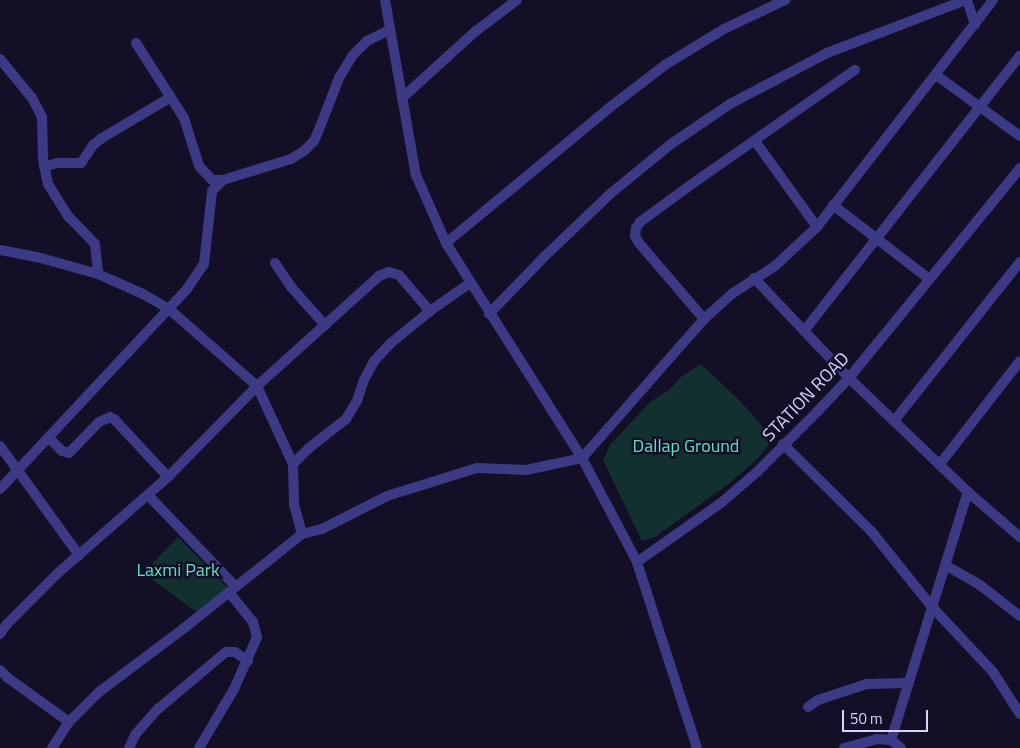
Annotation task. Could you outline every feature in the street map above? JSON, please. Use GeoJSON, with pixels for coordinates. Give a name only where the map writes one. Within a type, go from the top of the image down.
{"type":"FeatureCollection","features":[{"type":"Feature","properties":{"kind":"street"},"geometry":{"type":"LineString","coordinates":[[375,0],[385,2],[416,175],[446,243],[489,314],[582,458],[637,562],[696,748]]}},
{"type":"Feature","properties":{"kind":"street"},"geometry":{"type":"LineString","coordinates":[[402,98],[476,31],[517,0]]}},
{"type":"Feature","properties":{"kind":"street"},"geometry":{"type":"LineString","coordinates":[[446,243],[609,108],[666,65],[724,28],[784,0]]}},
{"type":"Feature","properties":{"kind":"street"},"geometry":{"type":"LineString","coordinates":[[489,314],[610,194],[671,144],[730,104],[827,53],[966,0],[975,25]]}},
{"type":"Feature","properties":{"kind":"street"},"geometry":{"type":"LineString","coordinates":[[52,748],[69,722],[99,692],[302,534],[322,529],[387,496],[477,468],[526,470],[582,458],[704,319],[733,293],[775,266],[817,227],[993,0]]}},
{"type":"Feature","properties":{"kind":"street"},"geometry":{"type":"LineString","coordinates":[[136,43],[184,118],[199,166],[212,180],[223,180],[291,159],[304,151],[314,141],[339,78],[352,56],[367,41],[390,30]]}},
{"type":"Feature","properties":{"kind":"street"},"geometry":{"type":"LineString","coordinates":[[804,331],[1020,56]]}},
{"type":"Feature","properties":{"kind":"street"},"geometry":{"type":"LineString","coordinates":[[0,59],[32,98],[42,117],[44,166],[48,184],[60,204],[95,244],[98,274]]}},
{"type":"Feature","properties":{"kind":"street"},"geometry":{"type":"LineString","coordinates":[[704,319],[639,242],[635,236],[636,228],[640,222],[692,184],[756,142],[855,70]]}},
{"type":"Feature","properties":{"kind":"street"},"geometry":{"type":"LineString","coordinates":[[936,75],[1020,136]]}},
{"type":"Feature","properties":{"kind":"street"},"geometry":{"type":"LineString","coordinates":[[44,166],[57,163],[81,163],[93,145],[102,138],[171,97]]}},
{"type":"Feature","properties":{"kind":"street"},"geometry":{"type":"LineString","coordinates":[[756,142],[817,227]]}},
{"type":"Feature","properties":{"kind":"street","name":"STATION ROAD"},"geometry":{"type":"LineString","coordinates":[[637,562],[721,503],[758,471],[848,378],[1020,168]]}},
{"type":"Feature","properties":{"kind":"street"},"geometry":{"type":"LineString","coordinates":[[0,489],[187,289],[204,264],[212,190],[223,180]]}},
{"type":"Feature","properties":{"kind":"street"},"geometry":{"type":"LineString","coordinates":[[833,205],[929,279]]}},
{"type":"Feature","properties":{"kind":"street"},"geometry":{"type":"LineString","coordinates":[[0,250],[98,274],[143,294],[168,309],[256,386],[293,464],[294,504],[302,534]]}},
{"type":"Feature","properties":{"kind":"street"},"geometry":{"type":"LineString","coordinates":[[894,421],[1020,262]]}},
{"type":"Feature","properties":{"kind":"street"},"geometry":{"type":"LineString","coordinates":[[275,263],[292,288],[326,325]]}},
{"type":"Feature","properties":{"kind":"street"},"geometry":{"type":"LineString","coordinates":[[0,634],[27,603],[168,477],[256,386],[379,276],[389,272],[399,275],[430,311]]}},
{"type":"Feature","properties":{"kind":"street"},"geometry":{"type":"LineString","coordinates":[[754,278],[848,378],[968,492],[1020,537]]}},
{"type":"Feature","properties":{"kind":"street"},"geometry":{"type":"LineString","coordinates":[[293,464],[309,448],[346,419],[357,401],[364,380],[374,361],[391,343],[430,311],[470,283]]}},
{"type":"Feature","properties":{"kind":"street"},"geometry":{"type":"LineString","coordinates":[[940,464],[1020,361]]}},
{"type":"Feature","properties":{"kind":"street"},"geometry":{"type":"LineString","coordinates":[[49,438],[62,451],[69,454],[100,422],[110,417],[115,420],[168,477]]}},
{"type":"Feature","properties":{"kind":"street"},"geometry":{"type":"LineString","coordinates":[[783,444],[871,531],[932,608],[993,672],[1020,714]]}},
{"type":"Feature","properties":{"kind":"street"},"geometry":{"type":"LineString","coordinates":[[0,446],[79,555]]}},
{"type":"Feature","properties":{"kind":"street"},"geometry":{"type":"LineString","coordinates":[[891,740],[968,492]]}},
{"type":"Feature","properties":{"kind":"street"},"geometry":{"type":"LineString","coordinates":[[148,495],[232,590],[256,628],[258,637],[248,661],[199,748]]}},
{"type":"Feature","properties":{"kind":"street"},"geometry":{"type":"LineString","coordinates":[[945,566],[980,584],[1020,616]]}},
{"type":"Feature","properties":{"kind":"street"},"geometry":{"type":"LineString","coordinates":[[128,748],[135,735],[158,709],[226,652],[235,652],[248,661]]}},
{"type":"Feature","properties":{"kind":"street"},"geometry":{"type":"LineString","coordinates":[[0,670],[8,678],[69,722]]}},
{"type":"Feature","properties":{"kind":"street"},"geometry":{"type":"LineString","coordinates":[[808,707],[818,700],[867,684],[909,683]]}},
{"type":"Feature","properties":{"kind":"street"},"geometry":{"type":"LineString","coordinates":[[844,748],[877,739],[891,740],[901,748]]}},
{"type":"Feature","properties":{"kind":"green space","name":"Dallap Ground"},"geometry":{"type":"Polygon","coordinates":[[[701,364],[741,402],[773,439],[758,458],[730,483],[655,537],[642,541],[603,460],[611,444],[650,402],[669,390],[681,377],[701,364]]]}},
{"type":"Feature","properties":{"kind":"green space","name":"Laxmi Park"},"geometry":{"type":"Polygon","coordinates":[[[178,537],[228,588],[198,613],[143,573],[178,537]]]}}]}
